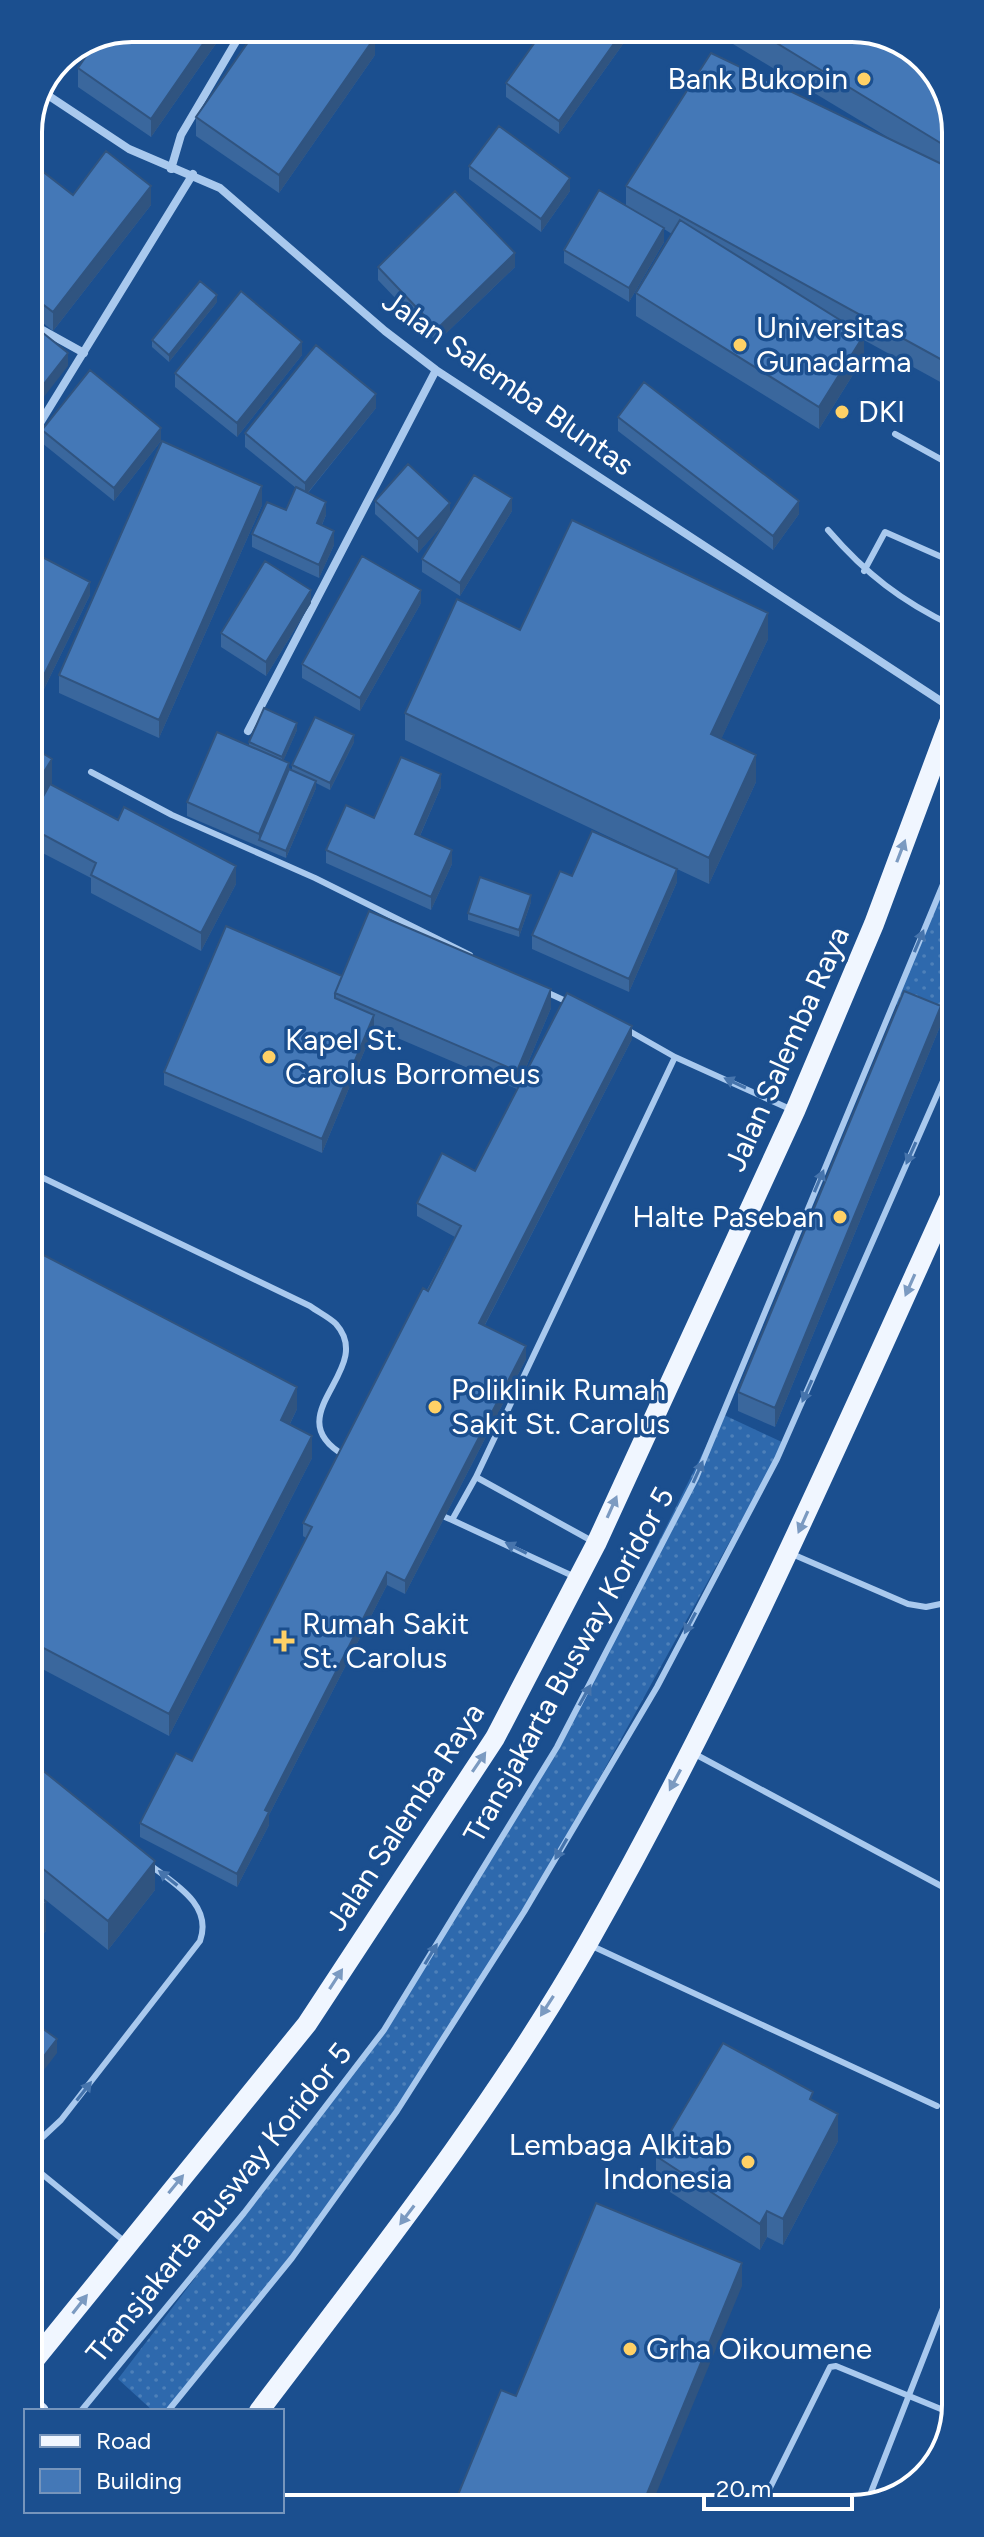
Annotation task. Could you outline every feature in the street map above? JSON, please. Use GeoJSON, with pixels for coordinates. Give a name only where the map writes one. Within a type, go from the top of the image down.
{"type":"FeatureCollection","features":[{"type":"Feature","properties":{"kind":"main road","name":"Jalan Salemba Raya"},"geometry":{"type":"LineString","coordinates":[[42,2350],[307,2024],[495,1738],[596,1544],[795,1111],[874,924],[942,740]]}},
{"type":"Feature","properties":{"kind":"main road"},"geometry":{"type":"LineString","coordinates":[[261,2409],[454,2152],[587,1944],[691,1752],[788,1553],[942,1214]]}},
{"type":"Feature","properties":{"kind":"street"},"geometry":{"type":"LineString","coordinates":[[171,169],[181,135],[236,42]]}},
{"type":"Feature","properties":{"kind":"street","name":"Jalan Salemba Bluntas"},"geometry":{"type":"LineString","coordinates":[[50,96],[129,149],[220,188],[436,370],[942,703]]}},
{"type":"Feature","properties":{"kind":"street"},"geometry":{"type":"LineString","coordinates":[[42,420],[193,174]]}},
{"type":"Feature","properties":{"kind":"street"},"geometry":{"type":"LineString","coordinates":[[42,330],[84,353]]}},
{"type":"Feature","properties":{"kind":"street"},"geometry":{"type":"LineString","coordinates":[[248,731],[436,370]]}},
{"type":"Feature","properties":{"kind":"lane"},"geometry":{"type":"LineString","coordinates":[[895,434],[942,460]]}},
{"type":"Feature","properties":{"kind":"lane"},"geometry":{"type":"LineString","coordinates":[[828,530],[864,571],[917,609],[942,621]]}},
{"type":"Feature","properties":{"kind":"lane"},"geometry":{"type":"LineString","coordinates":[[864,571],[885,532],[942,557]]}},
{"type":"Feature","properties":{"kind":"lane"},"geometry":{"type":"LineString","coordinates":[[91,772],[172,815],[315,878],[479,960]]}},
{"type":"Feature","properties":{"kind":"lane","name":"Transjakarta Busway Koridor 5"},"geometry":{"type":"LineString","coordinates":[[83,2409],[244,2213],[384,2030],[557,1747],[614,1643],[696,1478],[942,887]]}},
{"type":"Feature","properties":{"kind":"lane"},"geometry":{"type":"LineString","coordinates":[[534,986],[575,1006]]}},
{"type":"Feature","properties":{"kind":"lane"},"geometry":{"type":"LineString","coordinates":[[617,1025],[675,1057],[795,1111]]}},
{"type":"Feature","properties":{"kind":"lane"},"geometry":{"type":"LineString","coordinates":[[579,1578],[448,1519],[476,1477],[675,1057]]}},
{"type":"Feature","properties":{"kind":"lane"},"geometry":{"type":"LineString","coordinates":[[170,2409],[292,2258],[397,2111],[524,1912],[657,1687],[777,1459],[942,1083]]}},
{"type":"Feature","properties":{"kind":"lane"},"geometry":{"type":"LineString","coordinates":[[42,1177],[310,1306],[336,1324],[345,1347],[343,1366],[319,1417],[319,1433],[326,1445],[344,1455]]}},
{"type":"Feature","properties":{"kind":"lane"},"geometry":{"type":"LineString","coordinates":[[476,1477],[596,1544]]}},
{"type":"Feature","properties":{"kind":"lane"},"geometry":{"type":"LineString","coordinates":[[788,1553],[908,1604],[926,1607],[942,1604]]}},
{"type":"Feature","properties":{"kind":"lane"},"geometry":{"type":"LineString","coordinates":[[691,1752],[782,1804],[942,1886]]}},
{"type":"Feature","properties":{"kind":"lane"},"geometry":{"type":"LineString","coordinates":[[42,2138],[61,2120],[200,1941],[205,1926],[201,1910],[145,1860]]}},
{"type":"Feature","properties":{"kind":"lane"},"geometry":{"type":"LineString","coordinates":[[587,1944],[937,2106]]}},
{"type":"Feature","properties":{"kind":"lane"},"geometry":{"type":"LineString","coordinates":[[42,2174],[127,2244]]}},
{"type":"Feature","properties":{"kind":"lane"},"geometry":{"type":"LineString","coordinates":[[871,2493],[942,2313]]}},
{"type":"Feature","properties":{"kind":"lane"},"geometry":{"type":"LineString","coordinates":[[766,2495],[830,2367],[836,2366],[942,2409]]}},
{"type":"Feature","properties":{"kind":"shaded area"},"geometry":{"type":"Polygon","coordinates":[[[942,886],[942,1024],[893,1003],[942,886]]]}},
{"type":"Feature","properties":{"kind":"shaded area"},"geometry":{"type":"Polygon","coordinates":[[[722,1414],[784,1443],[545,1877],[384,2129],[244,2318],[170,2409],[151,2409],[118,2379],[384,2030],[557,1747],[722,1414]]]}},
{"type":"Feature","properties":{"kind":"building"},"geometry":{"type":"Polygon","coordinates":[[[204,42],[151,119],[78,68],[87,54],[114,44],[204,42]]]}},
{"type":"Feature","properties":{"kind":"building"},"geometry":{"type":"Polygon","coordinates":[[[248,42],[372,42],[279,175],[196,117],[248,42]]]}},
{"type":"Feature","properties":{"kind":"building"},"geometry":{"type":"Polygon","coordinates":[[[535,42],[615,42],[559,121],[506,83],[535,42]]]}},
{"type":"Feature","properties":{"kind":"building"},"geometry":{"type":"Polygon","coordinates":[[[775,42],[858,42],[897,54],[916,68],[933,92],[940,114],[942,144],[775,42]]]}},
{"type":"Feature","properties":{"kind":"building"},"geometry":{"type":"Polygon","coordinates":[[[711,53],[942,164],[942,360],[626,186],[711,53]]]}},
{"type":"Feature","properties":{"kind":"building"},"geometry":{"type":"Polygon","coordinates":[[[499,126],[570,178],[541,219],[469,166],[499,126]]]}},
{"type":"Feature","properties":{"kind":"building"},"geometry":{"type":"Polygon","coordinates":[[[106,151],[151,186],[53,312],[42,304],[42,171],[73,195],[106,151]]]}},
{"type":"Feature","properties":{"kind":"building"},"geometry":{"type":"Polygon","coordinates":[[[599,190],[664,228],[629,288],[564,250],[599,190]]]}},
{"type":"Feature","properties":{"kind":"building"},"geometry":{"type":"Polygon","coordinates":[[[455,191],[515,253],[437,329],[378,267],[455,191]]]}},
{"type":"Feature","properties":{"kind":"building"},"geometry":{"type":"Polygon","coordinates":[[[680,220],[864,335],[819,407],[636,293],[680,220]]]}},
{"type":"Feature","properties":{"kind":"building"},"geometry":{"type":"Polygon","coordinates":[[[200,281],[217,295],[169,355],[152,340],[200,281]]]}},
{"type":"Feature","properties":{"kind":"building"},"geometry":{"type":"Polygon","coordinates":[[[241,291],[302,342],[237,423],[175,373],[241,291]]]}},
{"type":"Feature","properties":{"kind":"building"},"geometry":{"type":"Polygon","coordinates":[[[42,332],[68,353],[42,386],[42,332]]]}},
{"type":"Feature","properties":{"kind":"building"},"geometry":{"type":"Polygon","coordinates":[[[316,345],[376,394],[305,483],[245,433],[316,345]]]}},
{"type":"Feature","properties":{"kind":"building"},"geometry":{"type":"Polygon","coordinates":[[[90,370],[161,428],[114,488],[42,430],[90,370]]]}},
{"type":"Feature","properties":{"kind":"building"},"geometry":{"type":"Polygon","coordinates":[[[644,382],[799,501],[773,536],[618,417],[644,382]]]}},
{"type":"Feature","properties":{"kind":"building"},"geometry":{"type":"Polygon","coordinates":[[[162,441],[262,486],[159,720],[59,675],[162,441]]]}},
{"type":"Feature","properties":{"kind":"building"},"geometry":{"type":"Polygon","coordinates":[[[408,464],[450,503],[418,539],[375,501],[408,464]]]}},
{"type":"Feature","properties":{"kind":"building"},"geometry":{"type":"Polygon","coordinates":[[[474,475],[512,498],[460,583],[422,559],[474,475]]]}},
{"type":"Feature","properties":{"kind":"building"},"geometry":{"type":"Polygon","coordinates":[[[296,487],[326,502],[317,523],[334,531],[319,565],[252,534],[267,502],[286,510],[296,487]]]}},
{"type":"Feature","properties":{"kind":"building"},"geometry":{"type":"Polygon","coordinates":[[[572,520],[768,613],[711,734],[756,755],[709,858],[405,713],[457,599],[520,630],[572,520]]]}},
{"type":"Feature","properties":{"kind":"building"},"geometry":{"type":"Polygon","coordinates":[[[362,556],[421,590],[360,698],[302,664],[362,556]]]}},
{"type":"Feature","properties":{"kind":"building"},"geometry":{"type":"Polygon","coordinates":[[[42,557],[90,582],[42,674],[42,557]]]}},
{"type":"Feature","properties":{"kind":"building"},"geometry":{"type":"Polygon","coordinates":[[[265,561],[311,590],[266,662],[221,633],[265,561]]]}},
{"type":"Feature","properties":{"kind":"building"},"geometry":{"type":"Polygon","coordinates":[[[264,708],[297,723],[282,757],[249,742],[264,708]]]}},
{"type":"Feature","properties":{"kind":"building"},"geometry":{"type":"Polygon","coordinates":[[[315,717],[354,735],[330,783],[292,765],[315,717]]]}},
{"type":"Feature","properties":{"kind":"building"},"geometry":{"type":"Polygon","coordinates":[[[217,732],[289,763],[259,834],[187,802],[217,732]]]}},
{"type":"Feature","properties":{"kind":"building"},"geometry":{"type":"Polygon","coordinates":[[[42,753],[52,759],[42,775],[42,753]]]}},
{"type":"Feature","properties":{"kind":"building"},"geometry":{"type":"Polygon","coordinates":[[[401,757],[441,774],[415,834],[452,850],[431,897],[326,850],[346,805],[374,818],[401,757]]]}},
{"type":"Feature","properties":{"kind":"building"},"geometry":{"type":"Polygon","coordinates":[[[289,769],[316,781],[286,851],[259,840],[289,769]]]}},
{"type":"Feature","properties":{"kind":"building"},"geometry":{"type":"Polygon","coordinates":[[[50,784],[118,820],[124,807],[236,866],[201,933],[91,875],[96,863],[42,834],[42,798],[50,784]]]}},
{"type":"Feature","properties":{"kind":"building"},"geometry":{"type":"Polygon","coordinates":[[[592,831],[677,869],[629,979],[532,935],[560,871],[572,876],[592,831]]]}},
{"type":"Feature","properties":{"kind":"building"},"geometry":{"type":"Polygon","coordinates":[[[480,877],[531,895],[519,930],[468,913],[480,877]]]}},
{"type":"Feature","properties":{"kind":"building"},"geometry":{"type":"Polygon","coordinates":[[[369,911],[551,989],[517,1071],[335,993],[369,911]]]}},
{"type":"Feature","properties":{"kind":"building","name":"Kapel St. Carolus Borromeus"},"geometry":{"type":"Polygon","coordinates":[[[226,926],[342,976],[335,998],[374,1015],[322,1139],[164,1072],[226,926]]]}},
{"type":"Feature","properties":{"kind":"building","name":"Halte Paseban"},"geometry":{"type":"Polygon","coordinates":[[[904,991],[941,1006],[775,1408],[738,1392],[904,991]]]}},
{"type":"Feature","properties":{"kind":"building","name":"Poliklinik Rumah Sakit St. Carolus"},"geometry":{"type":"Polygon","coordinates":[[[567,993],[632,1026],[479,1323],[526,1346],[405,1581],[387,1572],[265,1810],[269,1812],[237,1874],[140,1823],[176,1753],[192,1761],[312,1527],[303,1523],[423,1288],[428,1291],[461,1226],[417,1203],[442,1153],[475,1171],[567,993]]]}},
{"type":"Feature","properties":{"kind":"building"},"geometry":{"type":"Polygon","coordinates":[[[42,1254],[297,1387],[281,1420],[312,1436],[169,1714],[42,1647],[42,1254]]]}},
{"type":"Feature","properties":{"kind":"building"},"geometry":{"type":"Polygon","coordinates":[[[42,1770],[155,1861],[108,1921],[42,1868],[42,1770]]]}},
{"type":"Feature","properties":{"kind":"building"},"geometry":{"type":"Polygon","coordinates":[[[42,2028],[57,2039],[42,2059],[42,2028]]]}},
{"type":"Feature","properties":{"kind":"building","name":"Lembaga Alkitab Indonesia"},"geometry":{"type":"Polygon","coordinates":[[[723,2043],[813,2092],[810,2099],[838,2114],[783,2219],[767,2211],[760,2224],[656,2156],[723,2043]]]}},
{"type":"Feature","properties":{"kind":"building","name":"Grha Oikoumene"},"geometry":{"type":"Polygon","coordinates":[[[596,2203],[742,2263],[647,2495],[458,2495],[501,2390],[516,2396],[596,2203]]]}},
{"type":"Feature","properties":{"kind":"place","name":"Bank Bukopin"},"geometry":{"type":"Point","coordinates":[864,79]}},
{"type":"Feature","properties":{"kind":"place","name":"Universitas Gunadarma"},"geometry":{"type":"Point","coordinates":[740,345]}},
{"type":"Feature","properties":{"kind":"place","name":"DKI"},"geometry":{"type":"Point","coordinates":[842,412]}},
{"type":"Feature","properties":{"kind":"place","name":"Kapel St. Carolus Borromeus"},"geometry":{"type":"Point","coordinates":[269,1057]}},
{"type":"Feature","properties":{"kind":"place","name":"Halte Paseban"},"geometry":{"type":"Point","coordinates":[840,1217]}},
{"type":"Feature","properties":{"kind":"place","name":"Poliklinik Rumah Sakit St. Carolus"},"geometry":{"type":"Point","coordinates":[435,1407]}},
{"type":"Feature","properties":{"kind":"place","name":"Rumah Sakit St. Carolus"},"geometry":{"type":"Point","coordinates":[284,1641]}},
{"type":"Feature","properties":{"kind":"place","name":"Lembaga Alkitab Indonesia"},"geometry":{"type":"Point","coordinates":[748,2162]}},
{"type":"Feature","properties":{"kind":"place","name":"Grha Oikoumene"},"geometry":{"type":"Point","coordinates":[630,2349]}}]}
